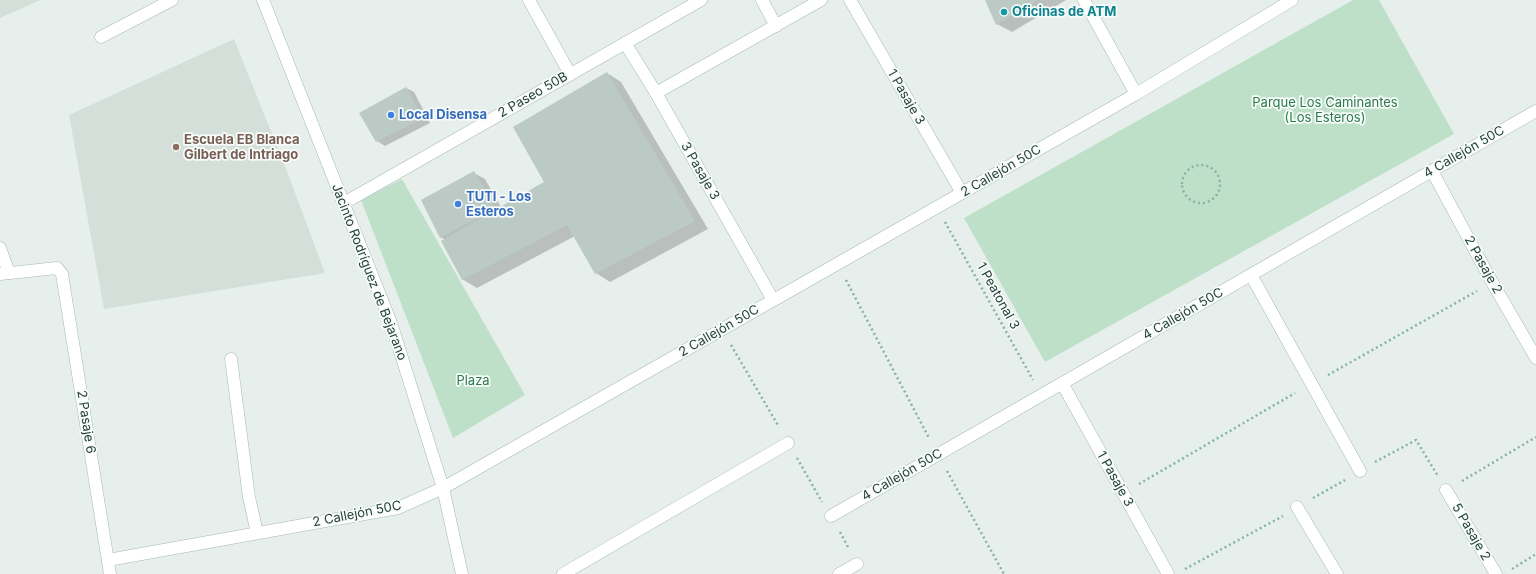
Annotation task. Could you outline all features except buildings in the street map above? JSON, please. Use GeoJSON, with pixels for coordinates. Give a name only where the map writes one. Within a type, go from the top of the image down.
{"type":"FeatureCollection","features":[{"type":"Feature","properties":{"kind":"street"},"geometry":{"type":"LineString","coordinates":[[101,38],[172,0]]}},
{"type":"Feature","properties":{"kind":"street","name":"Jacinto Rodríguez de Bejarano"},"geometry":{"type":"LineString","coordinates":[[263,0],[391,323],[443,488],[462,574]]}},
{"type":"Feature","properties":{"kind":"street"},"geometry":{"type":"LineString","coordinates":[[529,0],[570,74]]}},
{"type":"Feature","properties":{"kind":"street","name":"2 Paseo 50B"},"geometry":{"type":"LineString","coordinates":[[344,203],[702,0]]}},
{"type":"Feature","properties":{"kind":"street"},"geometry":{"type":"LineString","coordinates":[[762,0],[776,26]]}},
{"type":"Feature","properties":{"kind":"street"},"geometry":{"type":"LineString","coordinates":[[656,93],[821,0]]}},
{"type":"Feature","properties":{"kind":"street","name":"1 Pasaje 3"},"geometry":{"type":"LineString","coordinates":[[850,0],[962,194]]}},
{"type":"Feature","properties":{"kind":"street"},"geometry":{"type":"LineString","coordinates":[[1084,0],[1136,94]]}},
{"type":"Feature","properties":{"kind":"street","name":"2 Callejón 50C"},"geometry":{"type":"LineString","coordinates":[[108,560],[398,508],[443,488],[1136,94],[1292,0]]}},
{"type":"Feature","properties":{"kind":"street","name":"3 Pasaje 3"},"geometry":{"type":"LineString","coordinates":[[625,43],[656,93],[773,300]]}},
{"type":"Feature","properties":{"kind":"street","name":"4 Callejón 50C"},"geometry":{"type":"LineString","coordinates":[[831,516],[1536,111]]}},
{"type":"Feature","properties":{"kind":"street","name":"2 Pasaje 2"},"geometry":{"type":"LineString","coordinates":[[1432,171],[1492,282],[1536,358]]}},
{"type":"Feature","properties":{"kind":"street"},"geometry":{"type":"LineString","coordinates":[[0,248],[5,274]]}},
{"type":"Feature","properties":{"kind":"street","name":"2 Pasaje 6"},"geometry":{"type":"LineString","coordinates":[[5,274],[57,268],[62,274],[110,574]]}},
{"type":"Feature","properties":{"kind":"street"},"geometry":{"type":"LineString","coordinates":[[1251,275],[1360,471]]}},
{"type":"Feature","properties":{"kind":"street"},"geometry":{"type":"LineString","coordinates":[[231,359],[249,497],[257,533]]}},
{"type":"Feature","properties":{"kind":"street","name":"1 Pasaje 3"},"geometry":{"type":"LineString","coordinates":[[1062,383],[1168,574]]}},
{"type":"Feature","properties":{"kind":"street"},"geometry":{"type":"LineString","coordinates":[[563,574],[788,443]]}},
{"type":"Feature","properties":{"kind":"street","name":"5 Pasaje 2"},"geometry":{"type":"LineString","coordinates":[[1446,490],[1496,574]]}},
{"type":"Feature","properties":{"kind":"street"},"geometry":{"type":"LineString","coordinates":[[1297,508],[1337,574]]}},
{"type":"Feature","properties":{"kind":"street"},"geometry":{"type":"LineString","coordinates":[[839,574],[858,564]]}},
{"type":"Feature","properties":{"kind":"path"},"geometry":{"type":"LineString","coordinates":[[1200,165],[1212,168],[1216,172],[1220,182],[1220,188],[1212,199],[1207,202],[1194,201],[1184,192],[1183,179],[1185,174],[1200,165]]}},
{"type":"Feature","properties":{"kind":"path","name":"1 Peatonal 3"},"geometry":{"type":"LineString","coordinates":[[937,208],[1042,395]]}},
{"type":"Feature","properties":{"kind":"path"},"geometry":{"type":"LineString","coordinates":[[837,264],[1004,574]]}},
{"type":"Feature","properties":{"kind":"path"},"geometry":{"type":"LineString","coordinates":[[1182,571],[1297,508],[1416,440],[1446,490],[1536,437]]}},
{"type":"Feature","properties":{"kind":"path"},"geometry":{"type":"LineString","coordinates":[[1509,570],[1536,554]]}},
{"type":"Feature","properties":{"kind":"shaded area"},"geometry":{"type":"Polygon","coordinates":[[[0,0],[40,0],[0,18],[0,0]]]}},
{"type":"Feature","properties":{"kind":"shaded area","name":"Escuela EB Blanca Gilbert de Intriago"},"geometry":{"type":"Polygon","coordinates":[[[234,39],[290,179],[325,273],[104,309],[69,115],[234,39]]]}},
{"type":"Feature","properties":{"kind":"green space","name":"Parque Los Caminantes (Los Esteros)"},"geometry":{"type":"Polygon","coordinates":[[[1353,0],[1379,0],[1454,134],[1045,362],[964,218],[1353,0]]]}},
{"type":"Feature","properties":{"kind":"green space","name":"Plaza"},"geometry":{"type":"Polygon","coordinates":[[[402,179],[525,395],[453,438],[361,200],[402,179]]]}},
{"type":"Feature","properties":{"kind":"place","name":"Oficinas de ATM"},"geometry":{"type":"Point","coordinates":[1004,12]}},
{"type":"Feature","properties":{"kind":"place","name":"Local Disensa"},"geometry":{"type":"Point","coordinates":[391,115]}},
{"type":"Feature","properties":{"kind":"place","name":"Escuela EB Blanca Gilbert de Intriago"},"geometry":{"type":"Point","coordinates":[176,147]}},
{"type":"Feature","properties":{"kind":"place","name":"TUTI - Los Esteros"},"geometry":{"type":"Point","coordinates":[458,204]}}]}
